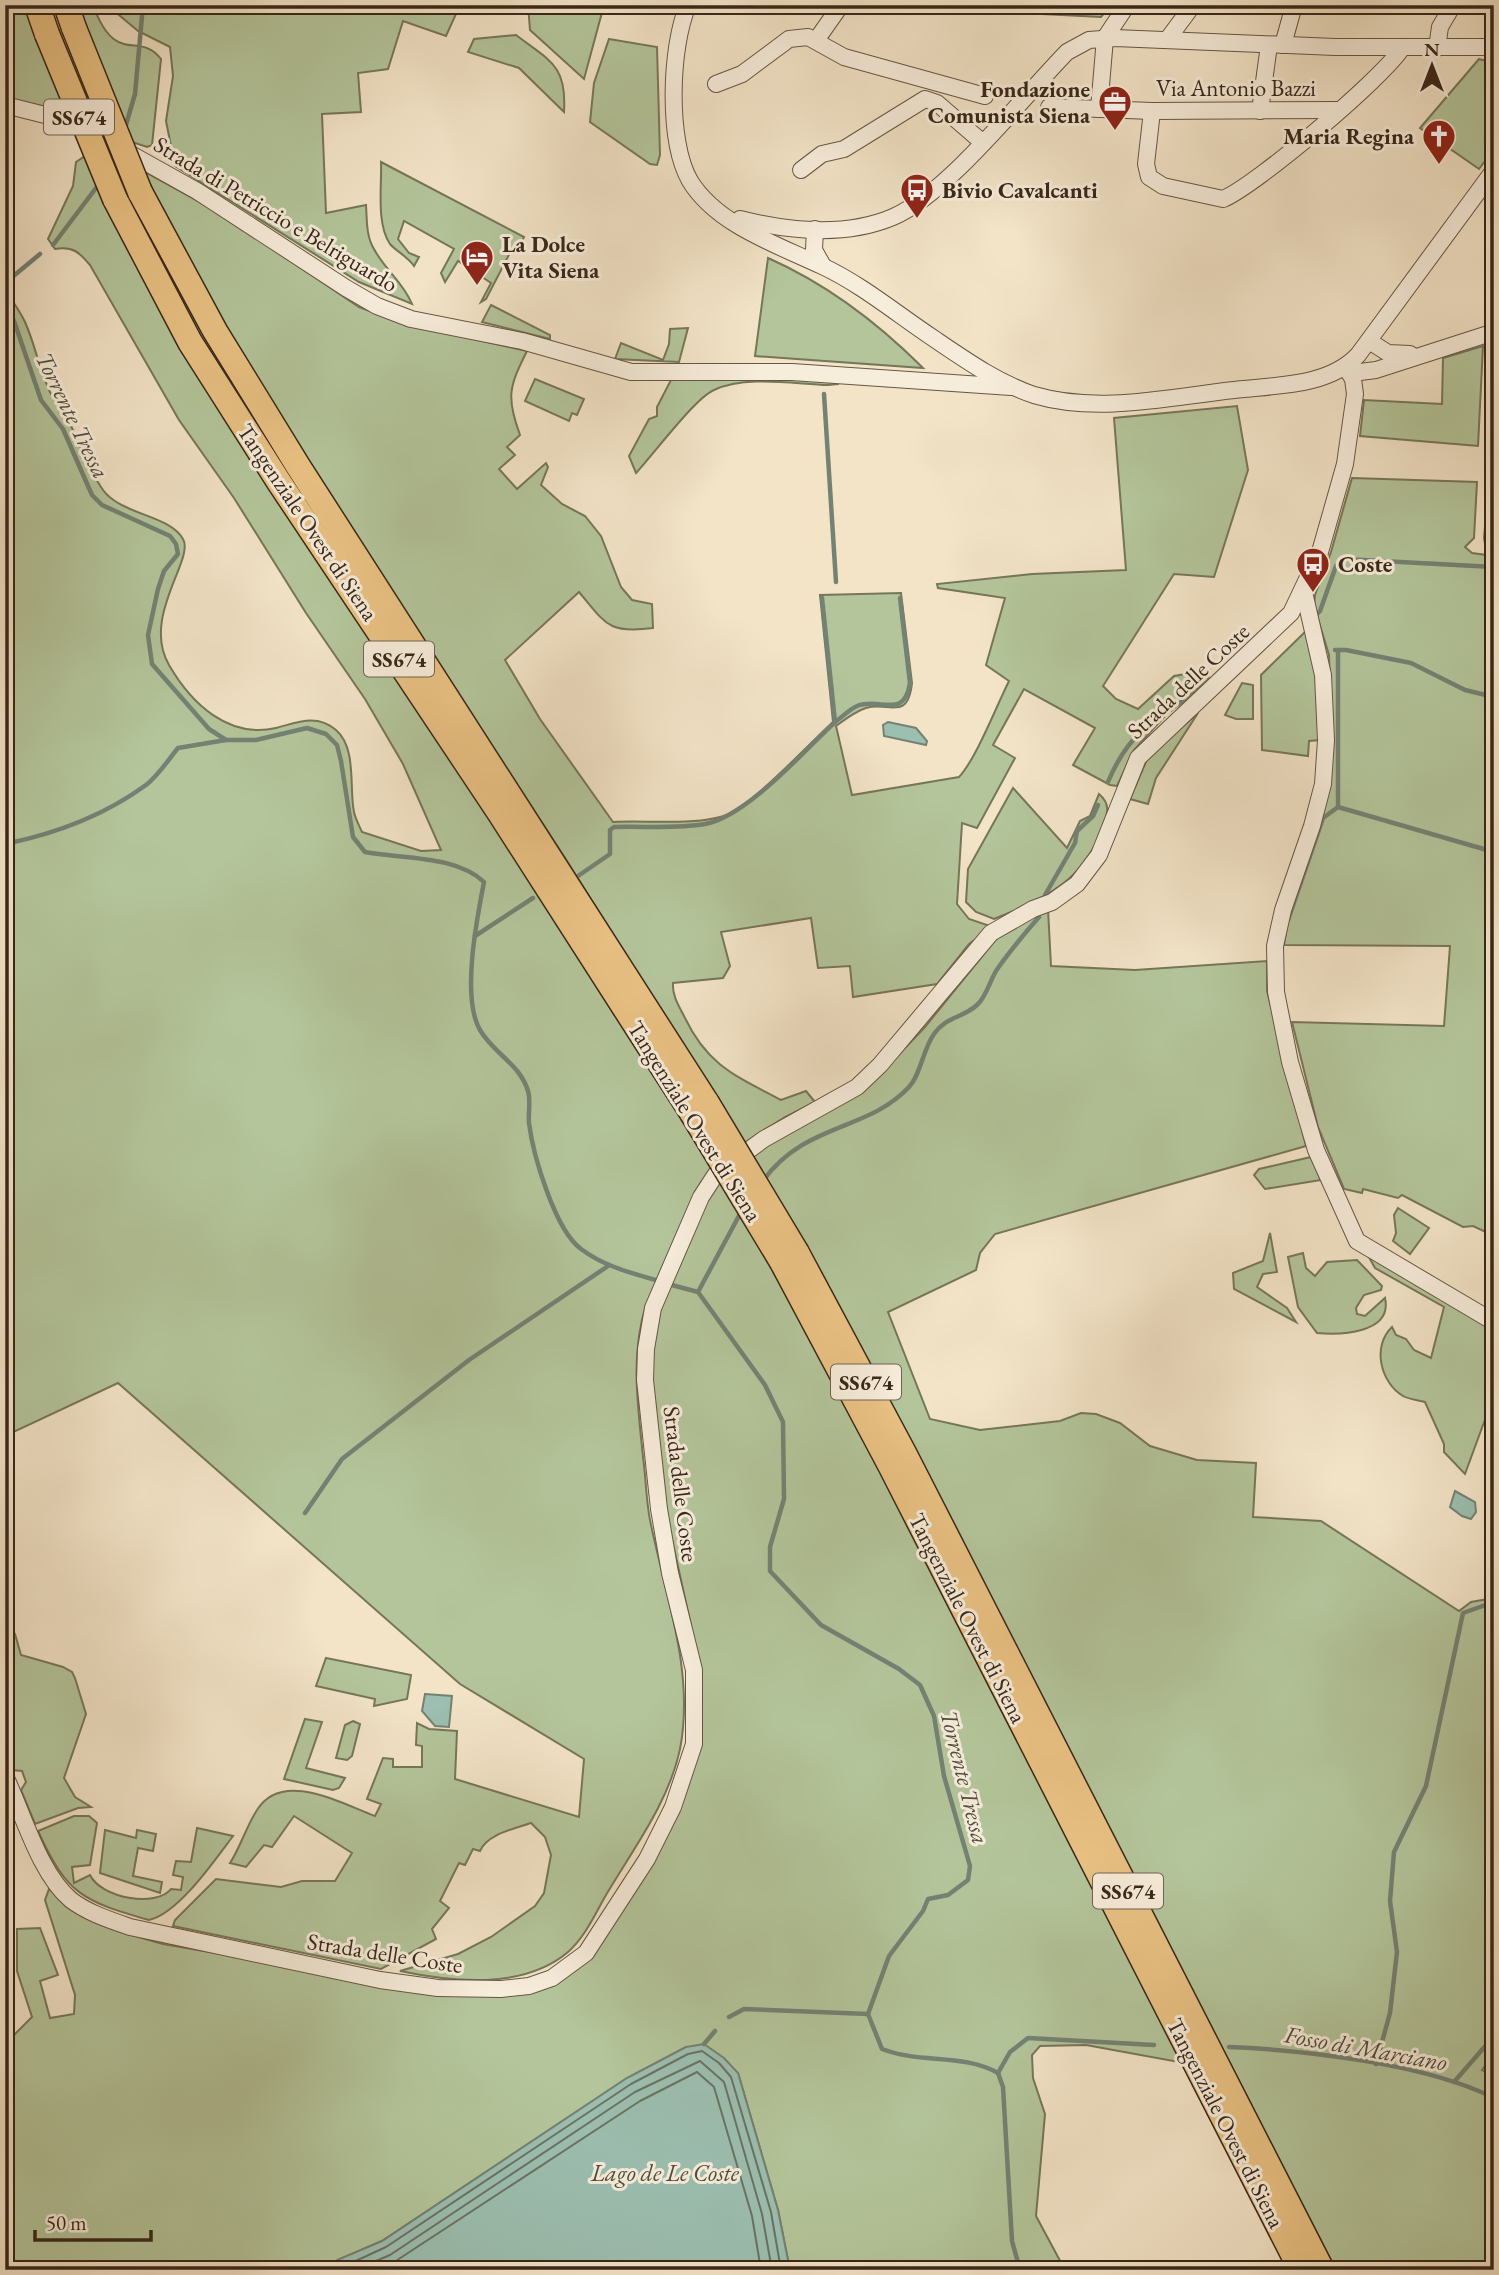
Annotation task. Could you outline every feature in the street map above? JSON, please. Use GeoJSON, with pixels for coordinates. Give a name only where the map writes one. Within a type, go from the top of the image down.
{"type":"FeatureCollection","features":[{"type":"Feature","properties":{"kind":"highway","name":"Tangenziale Ovest di Siena"},"geometry":{"type":"LineString","coordinates":[[37,5],[116,199],[190,342],[279,482],[699,1108]]}},
{"type":"Feature","properties":{"kind":"highway","name":"Tangenziale Ovest di Siena"},"geometry":{"type":"LineString","coordinates":[[70,17],[140,192],[215,331],[699,1108],[782,1262],[926,1516],[1322,2270]]}},
{"type":"Feature","properties":{"kind":"highway","name":"Tangenziale Ovest di Siena"},"geometry":{"type":"LineString","coordinates":[[926,1516],[1301,2270]]}},
{"type":"Feature","properties":{"kind":"street"},"geometry":{"type":"LineString","coordinates":[[688,5],[678,43],[676,139],[680,159],[691,183],[715,208],[754,222],[815,229],[867,225],[911,207],[931,193],[1067,52],[1097,39],[1402,48],[1494,47]]}},
{"type":"Feature","properties":{"kind":"street"},"geometry":{"type":"LineString","coordinates":[[817,39],[841,5]]}},
{"type":"Feature","properties":{"kind":"street"},"geometry":{"type":"LineString","coordinates":[[1099,109],[1097,39],[1127,5]]}},
{"type":"Feature","properties":{"kind":"street"},"geometry":{"type":"LineString","coordinates":[[1167,40],[1193,5]]}},
{"type":"Feature","properties":{"kind":"street"},"geometry":{"type":"LineString","coordinates":[[1260,111],[1276,45],[1294,5]]}},
{"type":"Feature","properties":{"kind":"street"},"geometry":{"type":"LineString","coordinates":[[1437,48],[1440,27],[1453,5]]}},
{"type":"Feature","properties":{"kind":"street"},"geometry":{"type":"LineString","coordinates":[[716,84],[743,74],[789,39],[800,37],[817,39],[844,57],[985,96]]}},
{"type":"Feature","properties":{"kind":"street"},"geometry":{"type":"LineString","coordinates":[[1152,111],[1146,164],[1149,177],[1163,186],[1218,199],[1242,187],[1339,110],[1402,48]]}},
{"type":"Feature","properties":{"kind":"street"},"geometry":{"type":"LineString","coordinates":[[801,170],[822,154],[844,149],[925,99],[937,103],[982,142]]}},
{"type":"Feature","properties":{"kind":"street","name":"Strada di Petriccio e Belriguardo"},"geometry":{"type":"LineString","coordinates":[[5,105],[61,119],[140,158],[377,306],[418,321],[522,341],[631,372],[782,371],[1017,388],[1062,400],[1114,403],[1298,382],[1346,368]]}},
{"type":"Feature","properties":{"kind":"street","name":"Via Antonio Bazzi"},"geometry":{"type":"LineString","coordinates":[[1049,107],[1152,111],[1339,110]]}},
{"type":"Feature","properties":{"kind":"street"},"geometry":{"type":"LineString","coordinates":[[1494,170],[1369,341],[1346,368],[1360,372],[1376,370],[1494,332]]}},
{"type":"Feature","properties":{"kind":"street","name":"Strada di Petriccio e Belriguardo"},"geometry":{"type":"LineString","coordinates":[[715,208],[738,224],[823,266],[961,357],[1017,388]]}},
{"type":"Feature","properties":{"kind":"street"},"geometry":{"type":"LineString","coordinates":[[815,229],[814,250],[823,266]]}},
{"type":"Feature","properties":{"kind":"street"},"geometry":{"type":"LineString","coordinates":[[1369,341],[1388,353],[1419,354]]}},
{"type":"Feature","properties":{"kind":"street"},"geometry":{"type":"LineString","coordinates":[[944,382],[953,374],[961,357]]}},
{"type":"Feature","properties":{"kind":"street","name":"Strada delle Coste"},"geometry":{"type":"LineString","coordinates":[[5,1776],[45,1862],[71,1899],[95,1914],[130,1927],[380,1980],[438,1988],[500,1989],[529,1986],[552,1978],[574,1964],[615,1912],[647,1859],[673,1808],[694,1744],[694,1670],[688,1637],[670,1573],[645,1380],[646,1349],[653,1308],[701,1197],[716,1174],[764,1139],[857,1087],[880,1065],[992,933],[1033,909],[1052,902],[1077,884],[1099,855],[1138,758],[1282,623],[1304,592],[1324,541],[1345,464],[1355,394],[1353,379],[1346,368]]}},
{"type":"Feature","properties":{"kind":"street"},"geometry":{"type":"LineString","coordinates":[[1304,592],[1323,676],[1326,740],[1322,784],[1312,826],[1283,910],[1275,946],[1276,992],[1290,1062],[1316,1150],[1357,1241],[1494,1322]]}},
{"type":"Feature","properties":{"kind":"shaded area"},"geometry":{"type":"Polygon","coordinates":[[[5,5],[29,5],[65,111],[5,99],[5,5]]]}},
{"type":"Feature","properties":{"kind":"shaded area"},"geometry":{"type":"Polygon","coordinates":[[[75,5],[93,5],[110,36],[127,45],[153,51],[161,59],[152,145],[147,147],[129,141],[75,5]]]}},
{"type":"Feature","properties":{"kind":"shaded area"},"geometry":{"type":"Polygon","coordinates":[[[107,5],[460,5],[446,36],[403,21],[388,69],[358,73],[361,112],[322,114],[326,213],[366,205],[371,244],[412,304],[359,282],[175,166],[166,121],[173,76],[170,47],[138,31],[107,5]]]}},
{"type":"Feature","properties":{"kind":"shaded area"},"geometry":{"type":"Polygon","coordinates":[[[528,5],[604,5],[584,79],[530,30],[528,5]]]}},
{"type":"Feature","properties":{"kind":"shaded area"},"geometry":{"type":"Polygon","coordinates":[[[925,5],[1111,5],[1101,17],[941,9],[925,5]]]}},
{"type":"Feature","properties":{"kind":"shaded area"},"geometry":{"type":"Polygon","coordinates":[[[516,35],[547,58],[559,74],[563,84],[564,112],[519,68],[468,52],[474,39],[516,35]]]}},
{"type":"Feature","properties":{"kind":"shaded area"},"geometry":{"type":"Polygon","coordinates":[[[609,39],[657,47],[660,155],[657,165],[650,164],[590,122],[594,83],[609,39]]]}},
{"type":"Feature","properties":{"kind":"shaded area"},"geometry":{"type":"Polygon","coordinates":[[[1479,59],[1494,63],[1494,149],[1479,169],[1420,128],[1479,59]]]}},
{"type":"Feature","properties":{"kind":"shaded area"},"geometry":{"type":"Polygon","coordinates":[[[85,156],[411,691],[715,1168],[701,1182],[646,1305],[638,1343],[638,1400],[649,1512],[676,1634],[684,1691],[680,1749],[668,1788],[659,1806],[585,1932],[568,1952],[530,1973],[509,1978],[464,1980],[400,1971],[458,1954],[491,1937],[535,1906],[544,1893],[551,1855],[545,1837],[531,1823],[495,1836],[480,1851],[473,1849],[465,1865],[459,1863],[440,1901],[449,1908],[432,1929],[436,1939],[381,1969],[173,1926],[175,1920],[216,1879],[281,1887],[302,1881],[335,1881],[352,1853],[294,1816],[272,1847],[264,1845],[246,1867],[230,1863],[257,1810],[268,1798],[281,1792],[313,1793],[375,1816],[381,1804],[367,1799],[383,1758],[393,1759],[393,1767],[422,1767],[422,1746],[416,1745],[417,1723],[429,1729],[457,1731],[455,1779],[579,1817],[584,1759],[460,1684],[118,1383],[5,1436],[5,290],[25,322],[50,392],[70,423],[103,490],[121,505],[168,525],[183,539],[185,548],[164,609],[161,628],[162,647],[169,665],[188,692],[213,715],[242,728],[259,730],[306,721],[328,725],[343,738],[347,747],[354,812],[362,832],[421,851],[441,850],[403,764],[365,699],[306,613],[234,498],[179,420],[90,265],[75,251],[67,248],[55,249],[48,239],[73,186],[76,162],[85,156]]]}},
{"type":"Feature","properties":{"kind":"shaded area"},"geometry":{"type":"Polygon","coordinates":[[[381,162],[524,237],[518,251],[512,249],[486,299],[481,302],[491,283],[458,261],[445,282],[441,273],[454,249],[404,221],[398,239],[409,253],[419,257],[414,266],[390,244],[381,215],[381,162]]]}},
{"type":"Feature","properties":{"kind":"shaded area"},"geometry":{"type":"Polygon","coordinates":[[[140,169],[218,212],[359,307],[402,323],[527,351],[513,383],[511,401],[520,435],[507,447],[515,455],[499,469],[517,489],[546,463],[548,467],[541,485],[562,504],[585,516],[601,536],[621,587],[632,600],[652,604],[653,628],[617,628],[602,619],[579,592],[505,660],[540,719],[613,822],[686,822],[727,815],[765,787],[833,722],[820,595],[901,593],[912,683],[910,695],[901,706],[866,708],[836,726],[852,795],[959,777],[979,746],[1009,681],[986,665],[1005,598],[938,588],[937,584],[1032,574],[1126,570],[1114,418],[1237,406],[1248,470],[1214,577],[1174,574],[1103,686],[1116,699],[1138,709],[1174,676],[1210,670],[1208,680],[1166,715],[1134,750],[1117,786],[1110,785],[1073,765],[1095,728],[1024,689],[993,745],[1015,758],[977,828],[962,823],[957,904],[969,919],[993,927],[969,944],[937,984],[853,997],[850,966],[818,968],[811,918],[721,932],[730,966],[723,978],[673,983],[676,1001],[694,1034],[714,1059],[750,1084],[781,1100],[806,1091],[815,1102],[744,1143],[567,861],[258,385],[140,169]]]}},
{"type":"Feature","properties":{"kind":"shaded area"},"geometry":{"type":"Polygon","coordinates":[[[768,258],[811,280],[851,306],[888,335],[923,368],[755,356],[768,258]]]}},
{"type":"Feature","properties":{"kind":"shaded area"},"geometry":{"type":"Polygon","coordinates":[[[491,305],[550,335],[550,339],[482,322],[491,305]]]}},
{"type":"Feature","properties":{"kind":"shaded area"},"geometry":{"type":"Polygon","coordinates":[[[688,328],[679,362],[615,359],[621,343],[663,360],[669,344],[670,329],[688,328]]]}},
{"type":"Feature","properties":{"kind":"shaded area"},"geometry":{"type":"Polygon","coordinates":[[[1483,346],[1478,446],[1360,436],[1364,400],[1442,404],[1443,358],[1483,346]]]}},
{"type":"Feature","properties":{"kind":"shaded area"},"geometry":{"type":"Polygon","coordinates":[[[535,379],[584,399],[577,415],[572,413],[569,421],[525,401],[535,379]]]}},
{"type":"Feature","properties":{"kind":"shaded area"},"geometry":{"type":"Polygon","coordinates":[[[842,379],[838,384],[828,385],[755,382],[727,385],[714,390],[685,415],[636,473],[629,456],[649,419],[657,416],[657,407],[671,380],[842,379]]]}},
{"type":"Feature","properties":{"kind":"shaded area"},"geometry":{"type":"Polygon","coordinates":[[[1352,478],[1477,482],[1474,538],[1465,547],[1472,553],[1487,555],[1484,538],[1486,514],[1494,514],[1494,1236],[1473,1226],[1463,1227],[1402,1195],[1398,1198],[1363,1189],[1362,1193],[1344,1189],[1318,1127],[1292,1022],[1444,1026],[1450,946],[1284,945],[1289,912],[1332,743],[1329,655],[1314,606],[1315,595],[1331,552],[1352,478]]]}},
{"type":"Feature","properties":{"kind":"shaded area"},"geometry":{"type":"Polygon","coordinates":[[[1307,630],[1318,677],[1320,740],[1309,741],[1308,756],[1262,750],[1261,675],[1307,630]]]}},
{"type":"Feature","properties":{"kind":"shaded area"},"geometry":{"type":"Polygon","coordinates":[[[1242,683],[1253,685],[1253,719],[1236,719],[1225,715],[1242,683]]]}},
{"type":"Feature","properties":{"kind":"shaded area"},"geometry":{"type":"Polygon","coordinates":[[[1198,713],[1156,778],[1148,804],[1130,799],[1148,757],[1198,713]]]}},
{"type":"Feature","properties":{"kind":"shaded area"},"geometry":{"type":"Polygon","coordinates":[[[1013,788],[1067,848],[1080,821],[1090,816],[1099,794],[1106,802],[1107,814],[1094,847],[1073,875],[1029,904],[994,919],[976,912],[966,902],[968,869],[1013,788]]]}},
{"type":"Feature","properties":{"kind":"shaded area"},"geometry":{"type":"Polygon","coordinates":[[[1048,909],[1051,966],[1135,970],[1267,961],[1267,991],[1306,1146],[995,1234],[980,1253],[976,1270],[888,1312],[930,1419],[980,1430],[1060,1421],[1081,1413],[1096,1414],[1120,1423],[1150,1446],[1197,1460],[1256,1463],[1253,1517],[1321,1521],[1459,1611],[1471,1602],[1494,1598],[1494,2055],[1482,2070],[1494,2077],[1494,2270],[1336,2270],[1160,1927],[752,1156],[783,1135],[862,1093],[925,1027],[997,938],[1048,909]]]}},
{"type":"Feature","properties":{"kind":"shaded area"},"geometry":{"type":"Polygon","coordinates":[[[1311,1157],[1321,1180],[1265,1189],[1254,1175],[1259,1169],[1311,1157]]]}},
{"type":"Feature","properties":{"kind":"shaded area"},"geometry":{"type":"Polygon","coordinates":[[[721,1178],[882,1467],[1184,2063],[1086,2045],[1040,2046],[1032,2055],[1033,2078],[1045,2114],[1036,2216],[1065,2270],[786,2270],[789,2265],[778,2210],[738,2073],[686,2047],[627,2078],[382,2241],[338,2260],[325,2270],[5,2270],[5,2044],[32,2017],[17,1971],[17,1929],[40,1928],[58,1975],[40,1981],[50,2018],[74,2014],[75,1995],[45,1900],[49,1889],[88,1916],[132,1935],[163,1944],[464,1996],[579,1966],[695,1759],[691,1625],[666,1512],[650,1380],[655,1323],[706,1201],[721,1178]]]}},
{"type":"Feature","properties":{"kind":"shaded area"},"geometry":{"type":"Polygon","coordinates":[[[1398,1208],[1429,1228],[1410,1254],[1393,1241],[1396,1233],[1394,1215],[1398,1208]]]}},
{"type":"Feature","properties":{"kind":"shaded area"},"geometry":{"type":"Polygon","coordinates":[[[1270,1233],[1277,1272],[1263,1274],[1257,1287],[1287,1308],[1296,1322],[1234,1289],[1233,1273],[1263,1261],[1270,1233]]]}},
{"type":"Feature","properties":{"kind":"shaded area"},"geometry":{"type":"Polygon","coordinates":[[[1365,1250],[1494,1326],[1494,1395],[1465,1474],[1444,1452],[1444,1444],[1425,1402],[1405,1397],[1395,1390],[1381,1363],[1382,1344],[1392,1327],[1396,1335],[1406,1339],[1414,1350],[1431,1358],[1444,1307],[1375,1268],[1365,1250]]]}},
{"type":"Feature","properties":{"kind":"shaded area"},"geometry":{"type":"Polygon","coordinates":[[[1303,1253],[1306,1268],[1315,1276],[1327,1262],[1357,1260],[1382,1286],[1381,1290],[1364,1295],[1356,1308],[1357,1314],[1365,1316],[1385,1298],[1385,1310],[1381,1319],[1362,1330],[1317,1333],[1298,1307],[1288,1257],[1303,1253]]]}},
{"type":"Feature","properties":{"kind":"shaded area"},"geometry":{"type":"Polygon","coordinates":[[[5,1622],[15,1634],[21,1655],[72,1672],[86,1714],[64,1778],[75,1797],[91,1807],[78,1808],[35,1824],[21,1790],[26,1782],[22,1771],[12,1770],[5,1756],[5,1622]]]}},
{"type":"Feature","properties":{"kind":"shaded area"},"geometry":{"type":"Polygon","coordinates":[[[326,1658],[411,1675],[407,1699],[374,1706],[375,1699],[316,1686],[326,1658]]]}},
{"type":"Feature","properties":{"kind":"shaded area"},"geometry":{"type":"Polygon","coordinates":[[[305,1719],[322,1722],[306,1768],[345,1778],[339,1788],[333,1790],[284,1779],[305,1719]]]}},
{"type":"Feature","properties":{"kind":"shaded area"},"geometry":{"type":"Polygon","coordinates":[[[353,1721],[360,1724],[352,1756],[347,1760],[336,1758],[345,1725],[353,1721]]]}},
{"type":"Feature","properties":{"kind":"shaded area"},"geometry":{"type":"Polygon","coordinates":[[[74,1816],[89,1816],[97,1823],[90,1865],[72,1867],[74,1883],[90,1875],[105,1890],[129,1898],[154,1898],[171,1889],[181,1890],[183,1877],[173,1875],[176,1861],[191,1862],[197,1828],[233,1836],[184,1897],[160,1916],[149,1920],[93,1900],[68,1882],[58,1869],[38,1831],[74,1816]]]}},
{"type":"Feature","properties":{"kind":"shaded area"},"geometry":{"type":"Polygon","coordinates":[[[105,1830],[136,1838],[137,1830],[156,1834],[153,1851],[138,1848],[133,1876],[162,1882],[160,1893],[100,1873],[105,1830]]]}},
{"type":"Feature","properties":{"kind":"water"},"geometry":{"type":"Polygon","coordinates":[[[888,722],[916,728],[927,741],[926,745],[884,736],[883,725],[888,722]]]}},
{"type":"Feature","properties":{"kind":"water"},"geometry":{"type":"Polygon","coordinates":[[[1455,1491],[1475,1502],[1476,1512],[1471,1519],[1450,1507],[1455,1491]]]}},
{"type":"Feature","properties":{"kind":"water"},"geometry":{"type":"Polygon","coordinates":[[[425,1694],[452,1696],[449,1727],[435,1726],[422,1711],[425,1694]]]}},
{"type":"Feature","properties":{"kind":"water","name":"Lago de Le Coste"},"geometry":{"type":"Polygon","coordinates":[[[704,2044],[724,2058],[738,2073],[778,2210],[789,2265],[786,2270],[325,2270],[337,2260],[382,2241],[627,2078],[686,2047],[704,2044]]]}},
{"type":"Feature","properties":{"kind":"waterway"},"geometry":{"type":"LineString","coordinates":[[125,128],[135,94],[143,5]]}},
{"type":"Feature","properties":{"kind":"waterway"},"geometry":{"type":"LineString","coordinates":[[53,245],[99,184]]}},
{"type":"Feature","properties":{"kind":"waterway"},"geometry":{"type":"LineString","coordinates":[[5,283],[40,254]]}},
{"type":"Feature","properties":{"kind":"waterway","name":"Torrente Tressa"},"geometry":{"type":"LineString","coordinates":[[5,304],[14,321],[41,400],[63,429],[92,495],[102,505],[170,536],[176,544],[178,554],[164,571],[148,635],[152,664],[209,729],[226,740],[256,740],[307,728],[326,734],[337,745],[353,837],[365,852],[444,862],[472,873],[484,882],[472,958],[474,1016],[492,1046],[513,1066],[524,1082],[529,1095],[529,1123],[535,1154],[554,1209],[562,1226],[581,1249],[609,1265],[659,1281]]}},
{"type":"Feature","properties":{"kind":"waterway"},"geometry":{"type":"LineString","coordinates":[[824,394],[836,582]]}},
{"type":"Feature","properties":{"kind":"waterway"},"geometry":{"type":"LineString","coordinates":[[1316,615],[1320,611],[1336,566],[1344,559],[1494,567]]}},
{"type":"Feature","properties":{"kind":"waterway"},"geometry":{"type":"LineString","coordinates":[[578,876],[610,854],[610,830],[614,827],[694,826],[721,819],[738,809],[774,781],[835,722],[822,598]]}},
{"type":"Feature","properties":{"kind":"waterway"},"geometry":{"type":"LineString","coordinates":[[835,722],[857,706],[897,704],[907,694],[910,683],[900,598]]}},
{"type":"Feature","properties":{"kind":"waterway"},"geometry":{"type":"LineString","coordinates":[[1335,650],[1411,663],[1465,690],[1494,697]]}},
{"type":"Feature","properties":{"kind":"waterway"},"geometry":{"type":"LineString","coordinates":[[1338,650],[1338,807],[1494,852]]}},
{"type":"Feature","properties":{"kind":"waterway"},"geometry":{"type":"LineString","coordinates":[[1108,782],[1132,741],[1153,721],[1193,695]]}},
{"type":"Feature","properties":{"kind":"waterway"},"geometry":{"type":"LineString","coordinates":[[5,844],[60,829],[114,805],[159,773],[178,748],[226,740]]}},
{"type":"Feature","properties":{"kind":"waterway"},"geometry":{"type":"LineString","coordinates":[[1045,895],[1075,843],[1077,831],[1093,816],[1098,805]]}},
{"type":"Feature","properties":{"kind":"waterway"},"geometry":{"type":"LineString","coordinates":[[1288,920],[1323,818],[1338,807]]}},
{"type":"Feature","properties":{"kind":"waterway"},"geometry":{"type":"LineString","coordinates":[[475,936],[533,898]]}},
{"type":"Feature","properties":{"kind":"waterway"},"geometry":{"type":"LineString","coordinates":[[762,1182],[797,1148],[874,1112],[892,1102],[909,1087],[938,1028],[972,1009],[980,1001],[998,968],[1039,917]]}},
{"type":"Feature","properties":{"kind":"waterway"},"geometry":{"type":"LineString","coordinates":[[698,1292],[741,1212]]}},
{"type":"Feature","properties":{"kind":"waterway"},"geometry":{"type":"LineString","coordinates":[[305,1513],[342,1459],[469,1360],[608,1266]]}},
{"type":"Feature","properties":{"kind":"waterway","name":"Torrente Tressa"},"geometry":{"type":"LineString","coordinates":[[668,1284],[698,1292],[765,1385],[783,1422],[784,1499],[770,1547],[770,1571],[821,1625],[899,1669],[920,1685],[934,1716],[944,1776],[970,1866],[968,1880],[948,1895],[928,1899],[923,1911],[889,1956],[868,2014],[882,2049],[897,2054],[970,2063],[998,2073],[1003,2087],[1012,2241],[1020,2270]]}},
{"type":"Feature","properties":{"kind":"waterway"},"geometry":{"type":"LineString","coordinates":[[1376,2064],[1390,2013],[1397,1952],[1390,1901],[1394,1852],[1426,1786],[1463,1613],[1494,1602]]}},
{"type":"Feature","properties":{"kind":"waterway"},"geometry":{"type":"LineString","coordinates":[[729,2017],[744,2009],[868,2014]]}},
{"type":"Feature","properties":{"kind":"waterway"},"geometry":{"type":"LineString","coordinates":[[704,2044],[715,2031]]}},
{"type":"Feature","properties":{"kind":"waterway"},"geometry":{"type":"LineString","coordinates":[[1454,2082],[1494,2036]]}},
{"type":"Feature","properties":{"kind":"waterway","name":"Fosso di Marciano"},"geometry":{"type":"LineString","coordinates":[[998,2073],[1010,2052],[1028,2038],[1154,2045]]}},
{"type":"Feature","properties":{"kind":"waterway","name":"Fosso di Marciano"},"geometry":{"type":"LineString","coordinates":[[1229,2047],[1293,2051],[1364,2061],[1435,2076],[1494,2098]]}},
{"type":"Feature","properties":{"kind":"place","name":"Fondazione Comunista Siena"},"geometry":{"type":"Point","coordinates":[1115,132]}},
{"type":"Feature","properties":{"kind":"place","name":"Maria Regina"},"geometry":{"type":"Point","coordinates":[1439,166]}},
{"type":"Feature","properties":{"kind":"place","name":"Bivio Cavalcanti"},"geometry":{"type":"Point","coordinates":[917,220]}},
{"type":"Feature","properties":{"kind":"place","name":"La Dolce Vita Siena"},"geometry":{"type":"Point","coordinates":[477,287]}},
{"type":"Feature","properties":{"kind":"place","name":"Coste"},"geometry":{"type":"Point","coordinates":[1313,594]}}]}
